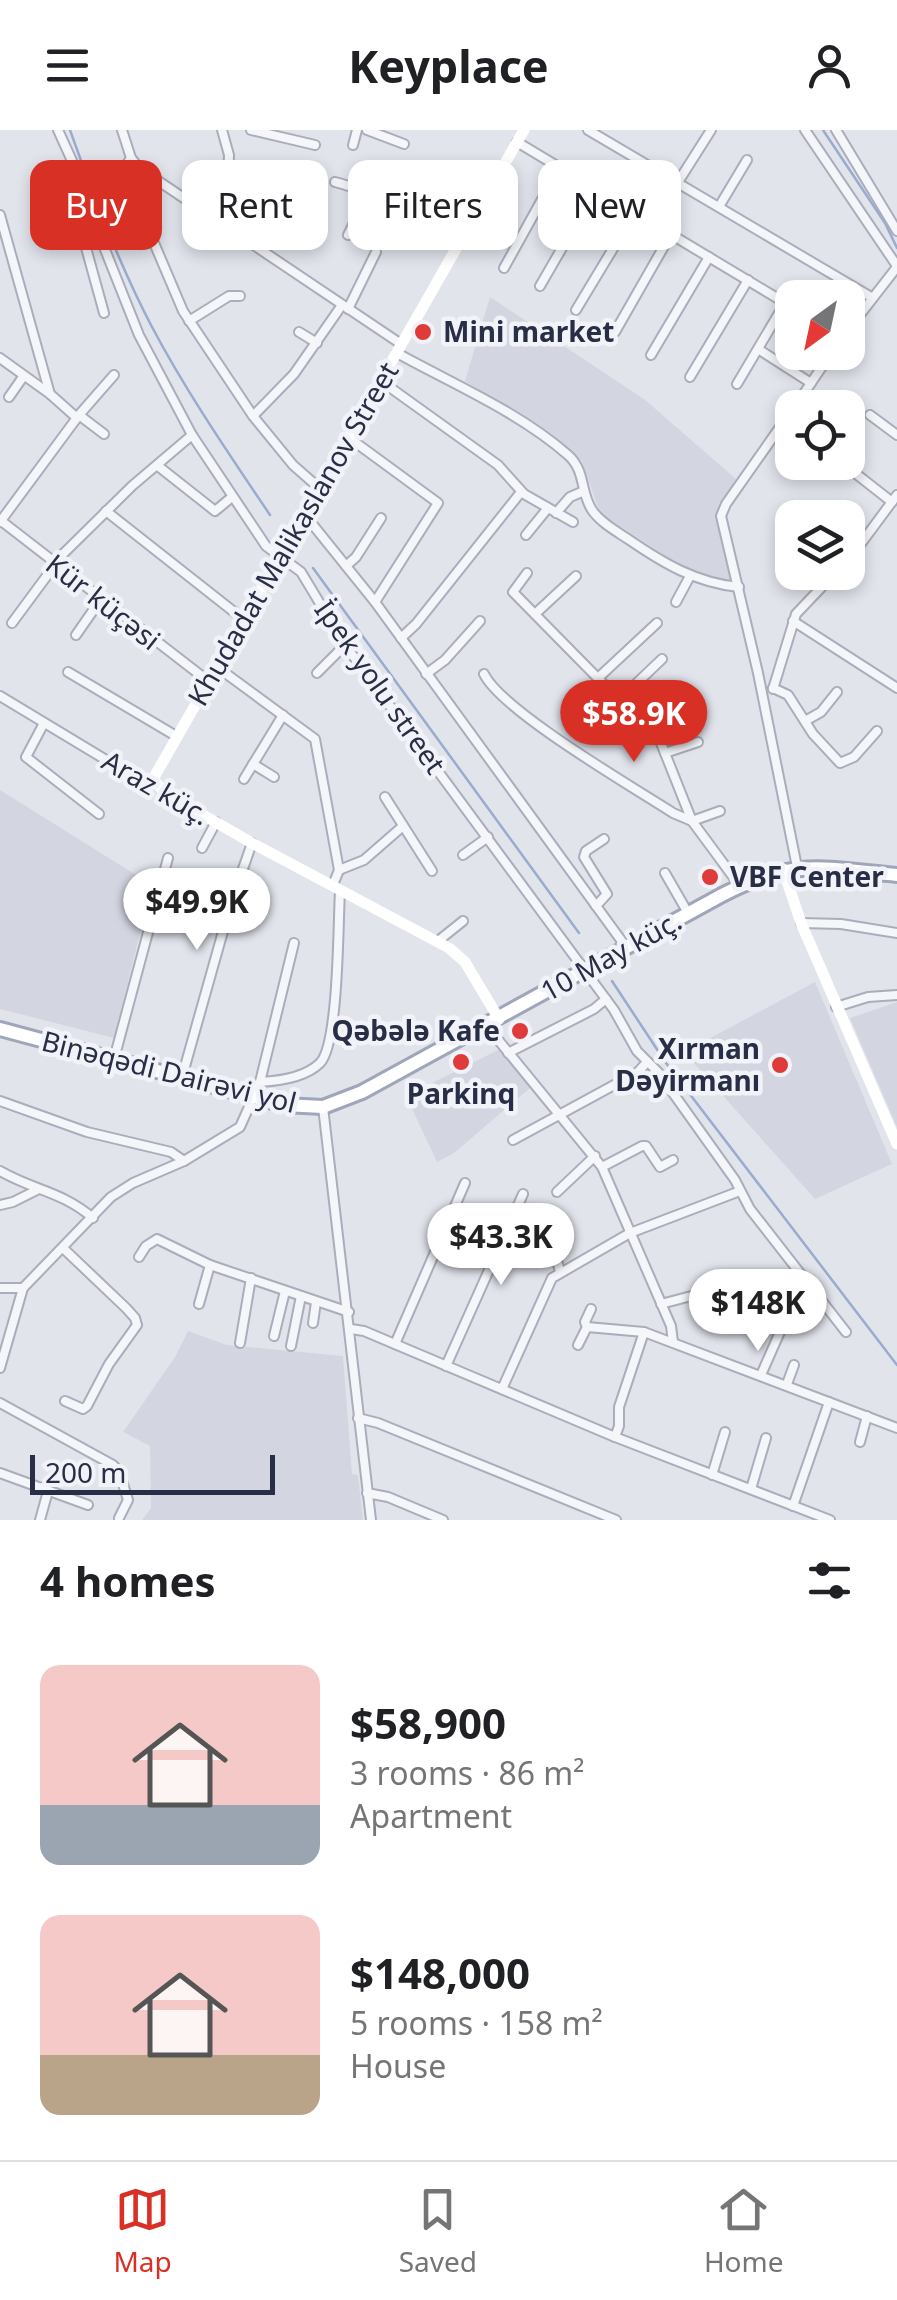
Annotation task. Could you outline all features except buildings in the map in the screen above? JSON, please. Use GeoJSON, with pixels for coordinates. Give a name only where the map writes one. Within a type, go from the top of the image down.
{"type":"FeatureCollection","features":[{"type":"Feature","properties":{"kind":"main road","name":"10 May küç."},"geometry":{"type":"LineString","coordinates":[[492,1022],[740,886],[790,868],[897,875]]}},
{"type":"Feature","properties":{"kind":"main road","name":"Binəqədi Dairəvi yol"},"geometry":{"type":"LineString","coordinates":[[0,1030],[298,1107],[323,1106],[349,1098],[492,1022]]}},
{"type":"Feature","properties":{"kind":"street","name":"İpek yolu street"},"geometry":{"type":"LineString","coordinates":[[58,130],[72,160]]}},
{"type":"Feature","properties":{"kind":"street"},"geometry":{"type":"LineString","coordinates":[[122,130],[131,158],[150,176],[182,196]]}},
{"type":"Feature","properties":{"kind":"street"},"geometry":{"type":"LineString","coordinates":[[222,130],[230,160]]}},
{"type":"Feature","properties":{"kind":"street"},"geometry":{"type":"LineString","coordinates":[[251,130],[315,145]]}},
{"type":"Feature","properties":{"kind":"street"},"geometry":{"type":"LineString","coordinates":[[353,145],[358,130]]}},
{"type":"Feature","properties":{"kind":"street"},"geometry":{"type":"LineString","coordinates":[[367,130],[404,144]]}},
{"type":"Feature","properties":{"kind":"street","name":"Khudadat Malikaslanov Street"},"geometry":{"type":"LineString","coordinates":[[506,160],[524,130]]}},
{"type":"Feature","properties":{"kind":"street"},"geometry":{"type":"LineString","coordinates":[[588,130],[640,160]]}},
{"type":"Feature","properties":{"kind":"street"},"geometry":{"type":"LineString","coordinates":[[607,141],[614,130]]}},
{"type":"Feature","properties":{"kind":"street"},"geometry":{"type":"LineString","coordinates":[[681,177],[711,130]]}},
{"type":"Feature","properties":{"kind":"street"},"geometry":{"type":"LineString","coordinates":[[836,130],[894,216],[897,230]]}},
{"type":"Feature","properties":{"kind":"street"},"geometry":{"type":"LineString","coordinates":[[810,132],[897,266],[865,306]]}},
{"type":"Feature","properties":{"kind":"street"},"geometry":{"type":"LineString","coordinates":[[517,142],[548,160]]}},
{"type":"Feature","properties":{"kind":"street"},"geometry":{"type":"LineString","coordinates":[[131,158],[123,170],[125,179],[141,206],[189,320],[253,416],[293,466],[318,488]]}},
{"type":"Feature","properties":{"kind":"street"},"geometry":{"type":"LineString","coordinates":[[720,205],[747,160]]}},
{"type":"Feature","properties":{"kind":"street"},"geometry":{"type":"LineString","coordinates":[[336,182],[348,185]]}},
{"type":"Feature","properties":{"kind":"street"},"geometry":{"type":"LineString","coordinates":[[681,184],[871,297]]}},
{"type":"Feature","properties":{"kind":"street"},"geometry":{"type":"LineString","coordinates":[[504,268],[538,207]]}},
{"type":"Feature","properties":{"kind":"street"},"geometry":{"type":"LineString","coordinates":[[0,215],[50,394]]}},
{"type":"Feature","properties":{"kind":"street"},"geometry":{"type":"LineString","coordinates":[[681,240],[775,296]]}},
{"type":"Feature","properties":{"kind":"street"},"geometry":{"type":"LineString","coordinates":[[86,250],[104,314]]}},
{"type":"Feature","properties":{"kind":"street","name":"İpek yolu street"},"geometry":{"type":"LineString","coordinates":[[105,250],[138,335],[192,434],[256,534],[279,558],[301,572],[345,646],[606,999],[637,1051],[658,1072],[740,1191],[846,1332]]}},
{"type":"Feature","properties":{"kind":"street"},"geometry":{"type":"LineString","coordinates":[[263,250],[399,348],[557,446],[577,464],[584,491],[597,516],[658,559],[690,576],[739,587]]}},
{"type":"Feature","properties":{"kind":"street","name":"Khudadat Malikaslanov Street"},"geometry":{"type":"LineString","coordinates":[[154,782],[242,619],[454,250]]}},
{"type":"Feature","properties":{"kind":"street"},"geometry":{"type":"LineString","coordinates":[[540,286],[561,250]]}},
{"type":"Feature","properties":{"kind":"street"},"geometry":{"type":"LineString","coordinates":[[576,310],[612,250]]}},
{"type":"Feature","properties":{"kind":"street"},"geometry":{"type":"LineString","coordinates":[[614,332],[662,250]]}},
{"type":"Feature","properties":{"kind":"street"},"geometry":{"type":"LineString","coordinates":[[253,416],[294,374],[345,307],[376,252]]}},
{"type":"Feature","properties":{"kind":"street"},"geometry":{"type":"LineString","coordinates":[[651,355],[709,256]]}},
{"type":"Feature","properties":{"kind":"street"},"geometry":{"type":"LineString","coordinates":[[690,377],[748,280]]}},
{"type":"Feature","properties":{"kind":"street"},"geometry":{"type":"LineString","coordinates":[[189,320],[229,296],[240,296]]}},
{"type":"Feature","properties":{"kind":"street"},"geometry":{"type":"LineString","coordinates":[[737,384],[775,325]]}},
{"type":"Feature","properties":{"kind":"street"},"geometry":{"type":"LineString","coordinates":[[299,332],[317,343]]}},
{"type":"Feature","properties":{"kind":"street"},"geometry":{"type":"LineString","coordinates":[[758,349],[811,383]]}},
{"type":"Feature","properties":{"kind":"street"},"geometry":{"type":"LineString","coordinates":[[0,358],[104,434]]}},
{"type":"Feature","properties":{"kind":"street"},"geometry":{"type":"LineString","coordinates":[[806,390],[820,370]]}},
{"type":"Feature","properties":{"kind":"street"},"geometry":{"type":"LineString","coordinates":[[0,521],[78,416],[114,375]]}},
{"type":"Feature","properties":{"kind":"street"},"geometry":{"type":"LineString","coordinates":[[9,397],[22,377]]}},
{"type":"Feature","properties":{"kind":"street"},"geometry":{"type":"LineString","coordinates":[[380,380],[498,465],[521,492],[573,522]]}},
{"type":"Feature","properties":{"kind":"street"},"geometry":{"type":"LineString","coordinates":[[870,414],[897,434]]}},
{"type":"Feature","properties":{"kind":"street"},"geometry":{"type":"LineString","coordinates":[[12,623],[54,564],[192,434]]}},
{"type":"Feature","properties":{"kind":"street"},"geometry":{"type":"LineString","coordinates":[[775,435],[722,510],[722,524],[764,700],[801,923],[897,1144]]}},
{"type":"Feature","properties":{"kind":"street"},"geometry":{"type":"LineString","coordinates":[[348,437],[438,503],[375,602]]}},
{"type":"Feature","properties":{"kind":"street"},"geometry":{"type":"LineString","coordinates":[[158,466],[215,511],[232,497]]}},
{"type":"Feature","properties":{"kind":"street"},"geometry":{"type":"LineString","coordinates":[[865,478],[894,498],[865,537]]}},
{"type":"Feature","properties":{"kind":"street"},"geometry":{"type":"LineString","coordinates":[[526,535],[552,510],[584,491]]}},
{"type":"Feature","properties":{"kind":"street"},"geometry":{"type":"LineString","coordinates":[[401,638],[521,492]]}},
{"type":"Feature","properties":{"kind":"street"},"geometry":{"type":"LineString","coordinates":[[106,512],[242,619]]}},
{"type":"Feature","properties":{"kind":"street"},"geometry":{"type":"LineString","coordinates":[[302,517],[314,525],[375,602],[626,947]]}},
{"type":"Feature","properties":{"kind":"street"},"geometry":{"type":"LineString","coordinates":[[346,566],[381,518]]}},
{"type":"Feature","properties":{"kind":"street","name":"Kür küçəsi"},"geometry":{"type":"LineString","coordinates":[[0,521],[208,682]]}},
{"type":"Feature","properties":{"kind":"street"},"geometry":{"type":"LineString","coordinates":[[527,572],[513,592],[657,733],[692,822],[740,886]]}},
{"type":"Feature","properties":{"kind":"street"},"geometry":{"type":"LineString","coordinates":[[535,614],[576,576]]}},
{"type":"Feature","properties":{"kind":"street"},"geometry":{"type":"LineString","coordinates":[[676,602],[690,576]]}},
{"type":"Feature","properties":{"kind":"street"},"geometry":{"type":"LineString","coordinates":[[764,700],[773,688],[793,621],[818,590]]}},
{"type":"Feature","properties":{"kind":"street"},"geometry":{"type":"LineString","coordinates":[[76,635],[101,599]]}},
{"type":"Feature","properties":{"kind":"street"},"geometry":{"type":"LineString","coordinates":[[426,674],[445,660],[480,621]]}},
{"type":"Feature","properties":{"kind":"street"},"geometry":{"type":"LineString","coordinates":[[793,621],[897,688]]}},
{"type":"Feature","properties":{"kind":"street"},"geometry":{"type":"LineString","coordinates":[[598,678],[657,623]]}},
{"type":"Feature","properties":{"kind":"street"},"geometry":{"type":"LineString","coordinates":[[317,673],[345,646]]}},
{"type":"Feature","properties":{"kind":"street"},"geometry":{"type":"LineString","coordinates":[[620,700],[662,659]]}},
{"type":"Feature","properties":{"kind":"street"},"geometry":{"type":"LineString","coordinates":[[216,667],[310,733],[317,745],[339,870],[340,933],[326,1053],[320,1064],[289,1078],[260,1082]]}},
{"type":"Feature","properties":{"kind":"street"},"geometry":{"type":"LineString","coordinates":[[68,672],[176,736]]}},
{"type":"Feature","properties":{"kind":"street"},"geometry":{"type":"LineString","coordinates":[[484,674],[497,693],[512,705],[692,822]]}},
{"type":"Feature","properties":{"kind":"street"},"geometry":{"type":"LineString","coordinates":[[773,688],[788,695],[804,721],[840,763],[854,757],[877,731]]}},
{"type":"Feature","properties":{"kind":"street"},"geometry":{"type":"LineString","coordinates":[[804,721],[821,712],[837,692]]}},
{"type":"Feature","properties":{"kind":"street","name":"Araz küç."},"geometry":{"type":"LineString","coordinates":[[0,696],[131,775],[154,782],[165,793],[252,843],[438,941],[465,962],[492,1022]]}},
{"type":"Feature","properties":{"kind":"street"},"geometry":{"type":"LineString","coordinates":[[646,724],[660,703]]}},
{"type":"Feature","properties":{"kind":"street"},"geometry":{"type":"LineString","coordinates":[[244,779],[283,715]]}},
{"type":"Feature","properties":{"kind":"street"},"geometry":{"type":"LineString","coordinates":[[44,723],[26,757],[99,814]]}},
{"type":"Feature","properties":{"kind":"street"},"geometry":{"type":"LineString","coordinates":[[665,753],[698,742]]}},
{"type":"Feature","properties":{"kind":"street"},"geometry":{"type":"LineString","coordinates":[[253,764],[274,777]]}},
{"type":"Feature","properties":{"kind":"street"},"geometry":{"type":"LineString","coordinates":[[385,797],[432,871]]}},
{"type":"Feature","properties":{"kind":"street"},"geometry":{"type":"LineString","coordinates":[[692,822],[720,811]]}},
{"type":"Feature","properties":{"kind":"street"},"geometry":{"type":"LineString","coordinates":[[202,848],[216,822]]}},
{"type":"Feature","properties":{"kind":"street"},"geometry":{"type":"LineString","coordinates":[[339,870],[364,860],[403,826]]}},
{"type":"Feature","properties":{"kind":"street"},"geometry":{"type":"LineString","coordinates":[[462,855],[488,837]]}},
{"type":"Feature","properties":{"kind":"street"},"geometry":{"type":"LineString","coordinates":[[596,906],[607,894],[584,854],[604,839]]}},
{"type":"Feature","properties":{"kind":"street"},"geometry":{"type":"LineString","coordinates":[[182,1076],[252,843]]}},
{"type":"Feature","properties":{"kind":"street"},"geometry":{"type":"LineString","coordinates":[[114,1059],[168,858]]}},
{"type":"Feature","properties":{"kind":"street"},"geometry":{"type":"LineString","coordinates":[[665,872],[688,914]]}},
{"type":"Feature","properties":{"kind":"street"},"geometry":{"type":"LineString","coordinates":[[438,941],[463,920]]}},
{"type":"Feature","properties":{"kind":"street"},"geometry":{"type":"LineString","coordinates":[[801,923],[842,924],[897,933]]}},
{"type":"Feature","properties":{"kind":"street"},"geometry":{"type":"LineString","coordinates":[[0,1368],[23,1288],[120,1190],[184,1161],[240,1127],[260,1082],[294,943]]}},
{"type":"Feature","properties":{"kind":"street"},"geometry":{"type":"LineString","coordinates":[[836,1007],[868,997],[897,995]]}},
{"type":"Feature","properties":{"kind":"street"},"geometry":{"type":"LineString","coordinates":[[508,1053],[606,999]]}},
{"type":"Feature","properties":{"kind":"street"},"geometry":{"type":"LineString","coordinates":[[492,1022],[508,1053],[602,1168],[671,1326],[673,1342]]}},
{"type":"Feature","properties":{"kind":"street"},"geometry":{"type":"LineString","coordinates":[[513,1140],[638,1072],[648,1062]]}},
{"type":"Feature","properties":{"kind":"street"},"geometry":{"type":"LineString","coordinates":[[0,1102],[87,1132],[171,1152],[184,1161]]}},
{"type":"Feature","properties":{"kind":"street"},"geometry":{"type":"LineString","coordinates":[[323,1106],[371,1520]]}},
{"type":"Feature","properties":{"kind":"street"},"geometry":{"type":"LineString","coordinates":[[602,1168],[642,1146],[660,1166],[672,1160]]}},
{"type":"Feature","properties":{"kind":"street"},"geometry":{"type":"LineString","coordinates":[[557,1192],[595,1156]]}},
{"type":"Feature","properties":{"kind":"street"},"geometry":{"type":"LineString","coordinates":[[0,1172],[37,1190],[61,1195],[93,1218]]}},
{"type":"Feature","properties":{"kind":"street"},"geometry":{"type":"LineString","coordinates":[[395,1344],[465,1183]]}},
{"type":"Feature","properties":{"kind":"street"},"geometry":{"type":"LineString","coordinates":[[0,1205],[37,1190]]}},
{"type":"Feature","properties":{"kind":"street"},"geometry":{"type":"LineString","coordinates":[[502,1389],[549,1282],[560,1272],[630,1233],[740,1191]]}},
{"type":"Feature","properties":{"kind":"street"},"geometry":{"type":"LineString","coordinates":[[446,1366],[522,1194]]}},
{"type":"Feature","properties":{"kind":"street"},"geometry":{"type":"LineString","coordinates":[[139,1257],[157,1239],[210,1265],[349,1312]]}},
{"type":"Feature","properties":{"kind":"street"},"geometry":{"type":"LineString","coordinates":[[64,1249],[126,1308],[137,1324],[109,1364],[87,1406],[83,1409],[65,1401]]}},
{"type":"Feature","properties":{"kind":"street"},"geometry":{"type":"LineString","coordinates":[[554,1249],[560,1272]]}},
{"type":"Feature","properties":{"kind":"street"},"geometry":{"type":"LineString","coordinates":[[199,1304],[210,1265]]}},
{"type":"Feature","properties":{"kind":"street"},"geometry":{"type":"LineString","coordinates":[[240,1343],[251,1278]]}},
{"type":"Feature","properties":{"kind":"street"},"geometry":{"type":"LineString","coordinates":[[0,1288],[23,1288]]}},
{"type":"Feature","properties":{"kind":"street"},"geometry":{"type":"LineString","coordinates":[[661,1304],[714,1290],[802,1307],[819,1299]]}},
{"type":"Feature","properties":{"kind":"street"},"geometry":{"type":"LineString","coordinates":[[274,1336],[285,1291]]}},
{"type":"Feature","properties":{"kind":"street"},"geometry":{"type":"LineString","coordinates":[[291,1346],[300,1296]]}},
{"type":"Feature","properties":{"kind":"street"},"geometry":{"type":"LineString","coordinates":[[314,1323],[316,1302]]}},
{"type":"Feature","properties":{"kind":"street"},"geometry":{"type":"LineString","coordinates":[[578,1345],[591,1308]]}},
{"type":"Feature","properties":{"kind":"street"},"geometry":{"type":"LineString","coordinates":[[762,1375],[783,1324]]}},
{"type":"Feature","properties":{"kind":"street"},"geometry":{"type":"LineString","coordinates":[[587,1328],[644,1332],[897,1428]]}},
{"type":"Feature","properties":{"kind":"street"},"geometry":{"type":"LineString","coordinates":[[351,1329],[830,1520]]}},
{"type":"Feature","properties":{"kind":"street"},"geometry":{"type":"LineString","coordinates":[[615,1436],[618,1406],[644,1332]]}},
{"type":"Feature","properties":{"kind":"street"},"geometry":{"type":"LineString","coordinates":[[787,1384],[794,1366]]}},
{"type":"Feature","properties":{"kind":"street"},"geometry":{"type":"LineString","coordinates":[[794,1506],[829,1402]]}},
{"type":"Feature","properties":{"kind":"street"},"geometry":{"type":"LineString","coordinates":[[0,1403],[114,1465],[128,1500],[119,1518]]}},
{"type":"Feature","properties":{"kind":"street"},"geometry":{"type":"LineString","coordinates":[[860,1442],[867,1416]]}},
{"type":"Feature","properties":{"kind":"street"},"geometry":{"type":"LineString","coordinates":[[358,1418],[616,1520]]}},
{"type":"Feature","properties":{"kind":"street"},"geometry":{"type":"LineString","coordinates":[[712,1475],[725,1432]]}},
{"type":"Feature","properties":{"kind":"street"},"geometry":{"type":"LineString","coordinates":[[752,1489],[766,1438]]}},
{"type":"Feature","properties":{"kind":"street"},"geometry":{"type":"LineString","coordinates":[[0,1473],[88,1505]]}},
{"type":"Feature","properties":{"kind":"street"},"geometry":{"type":"LineString","coordinates":[[40,1520],[48,1491]]}},
{"type":"Feature","properties":{"kind":"street"},"geometry":{"type":"LineString","coordinates":[[368,1493],[388,1497],[443,1520]]}},
{"type":"Feature","properties":{"kind":"shaded area"},"geometry":{"type":"Polygon","coordinates":[[[490,297],[644,399],[736,479],[717,512],[731,581],[678,564],[609,519],[598,508],[582,461],[548,432],[465,381],[490,297]]]}},
{"type":"Feature","properties":{"kind":"shaded area"},"geometry":{"type":"Polygon","coordinates":[[[0,790],[152,885],[114,1038],[0,1009],[0,790]]]}},
{"type":"Feature","properties":{"kind":"shaded area","name":"Xırman Dəyirmanı"},"geometry":{"type":"Polygon","coordinates":[[[815,982],[892,1164],[815,1199],[684,1052],[815,982]]]}},
{"type":"Feature","properties":{"kind":"shaded area"},"geometry":{"type":"Polygon","coordinates":[[[897,1002],[897,1127],[850,1018],[897,1002]]]}},
{"type":"Feature","properties":{"kind":"shaded area"},"geometry":{"type":"Polygon","coordinates":[[[500,1049],[530,1088],[454,1153],[437,1162],[406,1096],[500,1049]]]}},
{"type":"Feature","properties":{"kind":"shaded area"},"geometry":{"type":"Polygon","coordinates":[[[188,1331],[227,1345],[343,1356],[352,1474],[358,1475],[363,1520],[142,1520],[151,1508],[150,1446],[123,1432],[175,1357],[188,1331]]]}},
{"type":"Feature","properties":{"kind":"waterway"},"geometry":{"type":"LineString","coordinates":[[70,130],[118,255],[152,327],[270,515]]}},
{"type":"Feature","properties":{"kind":"waterway"},"geometry":{"type":"LineString","coordinates":[[823,130],[885,223],[897,248]]}},
{"type":"Feature","properties":{"kind":"waterway"},"geometry":{"type":"LineString","coordinates":[[313,568],[579,933]]}},
{"type":"Feature","properties":{"kind":"waterway"},"geometry":{"type":"LineString","coordinates":[[612,981],[666,1063],[897,1365]]}},
{"type":"Feature","properties":{"kind":"place","name":"Mini market"},"geometry":{"type":"Point","coordinates":[423,332]}},
{"type":"Feature","properties":{"kind":"place","name":"VBF Center"},"geometry":{"type":"Point","coordinates":[710,877]}},
{"type":"Feature","properties":{"kind":"place","name":"Qəbələ Kafe"},"geometry":{"type":"Point","coordinates":[520,1031]}},
{"type":"Feature","properties":{"kind":"place","name":"Parkinq"},"geometry":{"type":"Point","coordinates":[461,1062]}},
{"type":"Feature","properties":{"kind":"place","name":"Xırman Dəyirmanı"},"geometry":{"type":"Point","coordinates":[780,1065]}}]}
